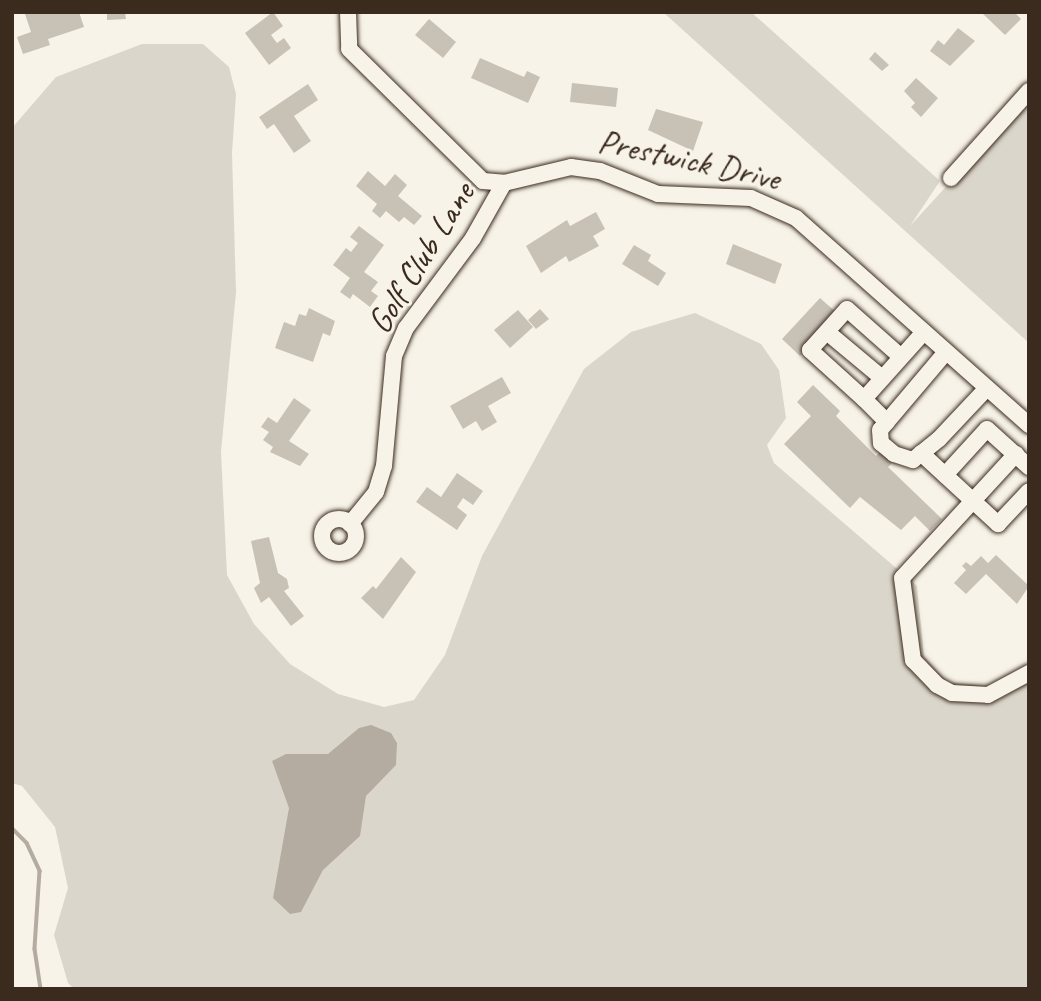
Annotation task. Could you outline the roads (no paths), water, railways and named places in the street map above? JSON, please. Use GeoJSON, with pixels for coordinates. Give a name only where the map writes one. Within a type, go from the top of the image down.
{"type":"FeatureCollection","features":[{"type":"Feature","properties":{"kind":"street"},"geometry":{"type":"LineString","coordinates":[[348,12],[349,49],[484,181],[504,183]]}},
{"type":"Feature","properties":{"kind":"street"},"geometry":{"type":"LineString","coordinates":[[951,178],[1029,91]]}},
{"type":"Feature","properties":{"kind":"street","name":"Prestwick Drive"},"geometry":{"type":"LineString","coordinates":[[504,183],[571,167],[600,171],[658,194],[751,198],[796,218],[1029,425]]}},
{"type":"Feature","properties":{"kind":"street","name":"Golf Club Lane"},"geometry":{"type":"LineString","coordinates":[[350,524],[376,492],[384,466],[394,356],[406,328],[474,238],[504,183]]}},
{"type":"Feature","properties":{"kind":"street"},"geometry":{"type":"LineString","coordinates":[[887,422],[810,350],[847,309],[901,357]]}},
{"type":"Feature","properties":{"kind":"street"},"geometry":{"type":"LineString","coordinates":[[827,332],[882,378]]}},
{"type":"Feature","properties":{"kind":"street"},"geometry":{"type":"LineString","coordinates":[[864,399],[924,332]]}},
{"type":"Feature","properties":{"kind":"street"},"geometry":{"type":"LineString","coordinates":[[946,352],[880,430],[881,443],[894,454],[913,460],[987,388]]}},
{"type":"Feature","properties":{"kind":"street"},"geometry":{"type":"LineString","coordinates":[[945,475],[988,429],[1029,467]]}},
{"type":"Feature","properties":{"kind":"street"},"geometry":{"type":"LineString","coordinates":[[921,453],[998,524],[1029,491]]}},
{"type":"Feature","properties":{"kind":"street"},"geometry":{"type":"LineString","coordinates":[[1016,454],[923,560],[903,574],[913,660],[937,685],[973,697],[988,695],[1029,673]]}},
{"type":"Feature","properties":{"kind":"waterway"},"geometry":{"type":"LineString","coordinates":[[12,828],[27,843],[40,871],[35,949],[41,989]]}}]}
